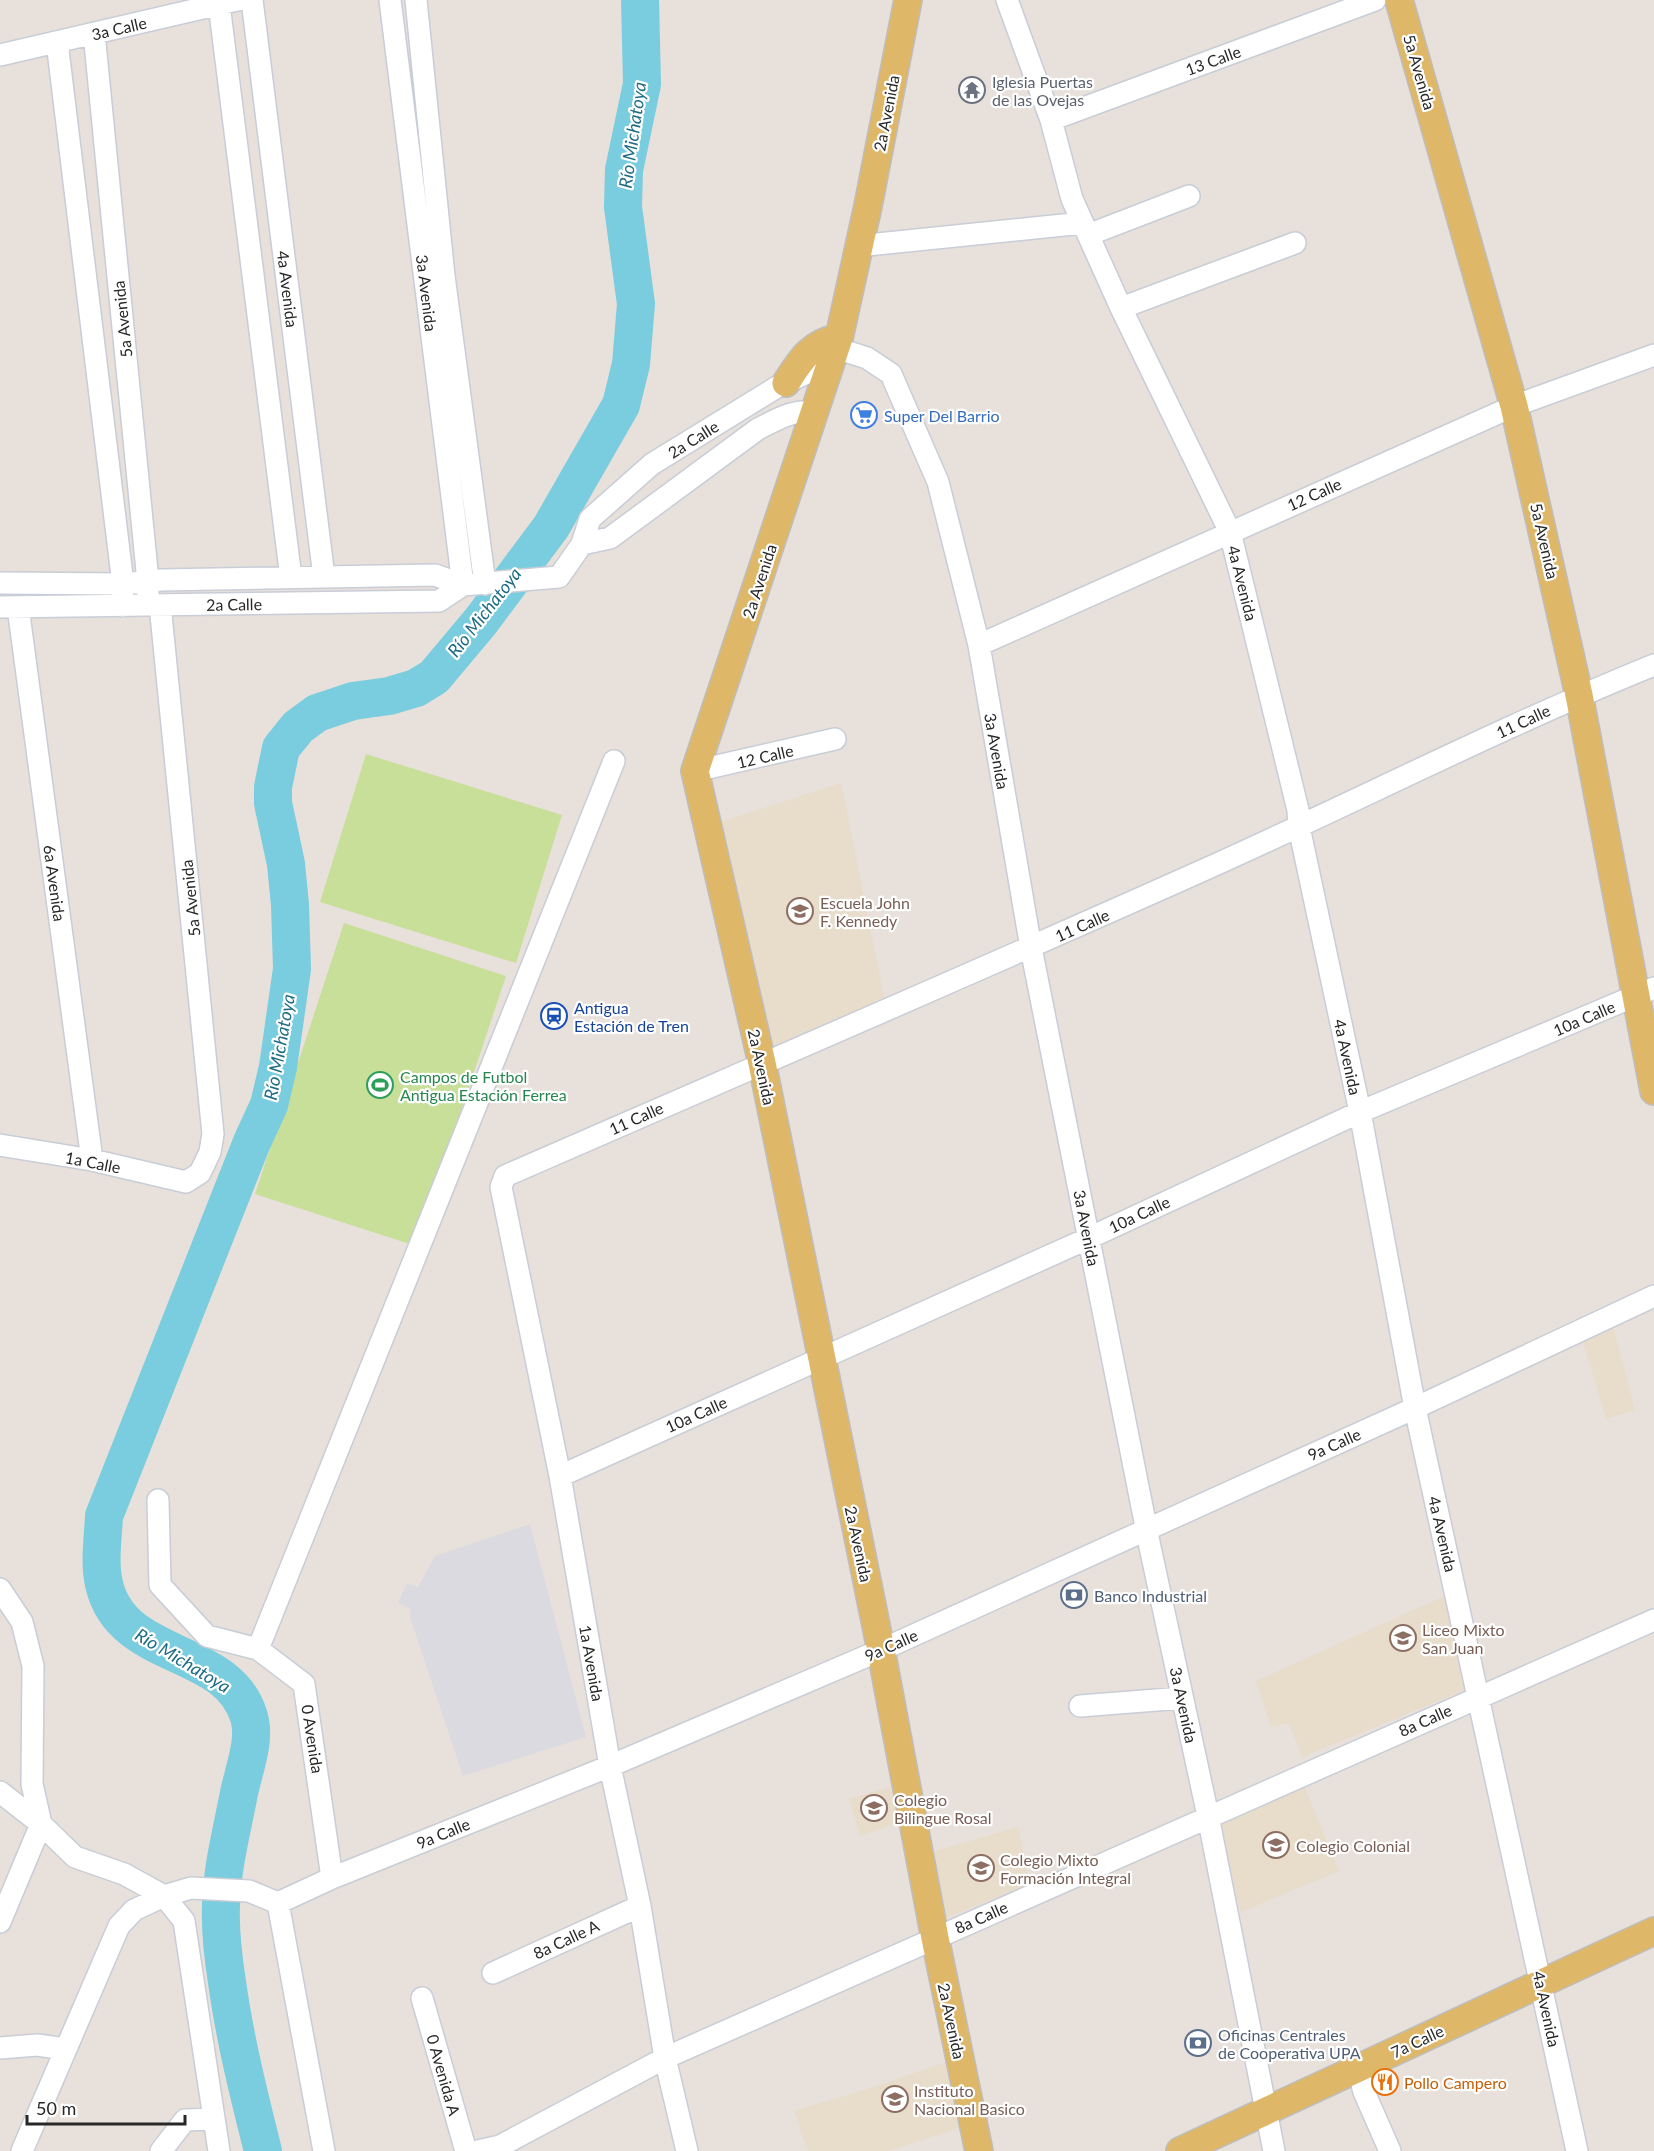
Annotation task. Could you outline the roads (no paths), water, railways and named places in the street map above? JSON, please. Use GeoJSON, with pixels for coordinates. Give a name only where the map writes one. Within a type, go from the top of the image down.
{"type":"FeatureCollection","features":[{"type":"Feature","properties":{"kind":"main road","name":"2a Avenida"},"geometry":{"type":"LineString","coordinates":[[908,0],[868,206],[835,351],[695,771],[762,1063],[881,1650],[935,1938],[979,2151]]}},
{"type":"Feature","properties":{"kind":"main road","name":"5a Avenida"},"geometry":{"type":"LineString","coordinates":[[1399,0],[1514,406],[1645,992],[1654,1091]]}},
{"type":"Feature","properties":{"kind":"main road"},"geometry":{"type":"LineString","coordinates":[[786,383],[802,357],[826,339],[835,351]]}},
{"type":"Feature","properties":{"kind":"main road","name":"7a Calle"},"geometry":{"type":"LineString","coordinates":[[1180,2151],[1654,1931]]}},
{"type":"Feature","properties":{"kind":"street","name":"4a Avenida"},"geometry":{"type":"LineString","coordinates":[[252,0],[324,577]]}},
{"type":"Feature","properties":{"kind":"street","name":"3a Avenida"},"geometry":{"type":"LineString","coordinates":[[390,0],[434,277],[491,584]]}},
{"type":"Feature","properties":{"kind":"street","name":"3a Avenida"},"geometry":{"type":"LineString","coordinates":[[416,0],[434,277],[463,585]]}},
{"type":"Feature","properties":{"kind":"street","name":"4a Avenida"},"geometry":{"type":"LineString","coordinates":[[1007,0],[1051,120],[1072,199],[1121,308],[1230,532],[1298,810],[1299,827],[1360,1112],[1415,1408],[1577,2151]]}},
{"type":"Feature","properties":{"kind":"street","name":"13 Calle"},"geometry":{"type":"LineString","coordinates":[[1051,120],[1375,0]]}},
{"type":"Feature","properties":{"kind":"street","name":"4a Avenida"},"geometry":{"type":"LineString","coordinates":[[228,2],[291,578]]}},
{"type":"Feature","properties":{"kind":"street","name":"3a Calle"},"geometry":{"type":"LineString","coordinates":[[0,55],[228,2]]}},
{"type":"Feature","properties":{"kind":"street","name":"5a Avenida"},"geometry":{"type":"LineString","coordinates":[[94,33],[148,581],[154,605],[213,1134],[210,1152],[200,1173],[186,1182]]}},
{"type":"Feature","properties":{"kind":"street","name":"5a Avenida"},"geometry":{"type":"LineString","coordinates":[[57,42],[123,584],[122,606]]}},
{"type":"Feature","properties":{"kind":"street"},"geometry":{"type":"LineString","coordinates":[[858,246],[1085,229],[1189,196]]}},
{"type":"Feature","properties":{"kind":"street"},"geometry":{"type":"LineString","coordinates":[[1121,308],[1295,243]]}},
{"type":"Feature","properties":{"kind":"street","name":"3a Avenida"},"geometry":{"type":"LineString","coordinates":[[835,351],[867,357],[891,374],[938,482],[979,645],[1031,948],[1274,2151]]}},
{"type":"Feature","properties":{"kind":"street","name":"12 Calle"},"geometry":{"type":"LineString","coordinates":[[979,645],[1514,406],[1654,355]]}},
{"type":"Feature","properties":{"kind":"street","name":"2a Calle"},"geometry":{"type":"LineString","coordinates":[[0,583],[123,584],[148,581],[435,575],[463,585],[559,577],[582,544],[590,519],[652,464],[786,383]]}},
{"type":"Feature","properties":{"kind":"street","name":"2a Calle"},"geometry":{"type":"LineString","coordinates":[[582,544],[610,538],[758,429],[785,416],[805,411],[815,413]]}},
{"type":"Feature","properties":{"kind":"street"},"geometry":{"type":"LineString","coordinates":[[713,426],[728,449]]}},
{"type":"Feature","properties":{"kind":"street","name":"2a Calle"},"geometry":{"type":"LineString","coordinates":[[9,607],[439,601],[463,585]]}},
{"type":"Feature","properties":{"kind":"street","name":"6a Avenida"},"geometry":{"type":"LineString","coordinates":[[9,607],[92,1160]]}},
{"type":"Feature","properties":{"kind":"street","name":"11 Calle"},"geometry":{"type":"LineString","coordinates":[[505,1176],[1031,948],[1299,827],[1579,695],[1654,665]]}},
{"type":"Feature","properties":{"kind":"street","name":"12 Calle"},"geometry":{"type":"LineString","coordinates":[[695,771],[835,739]]}},
{"type":"Feature","properties":{"kind":"street"},"geometry":{"type":"LineString","coordinates":[[258,1649],[614,761]]}},
{"type":"Feature","properties":{"kind":"street","name":"10a Calle"},"geometry":{"type":"LineString","coordinates":[[560,1476],[1089,1238],[1360,1112],[1645,992]]}},
{"type":"Feature","properties":{"kind":"street","name":"1a Calle"},"geometry":{"type":"LineString","coordinates":[[0,1145],[92,1160],[186,1182]]}},
{"type":"Feature","properties":{"kind":"street","name":"1a Avenida"},"geometry":{"type":"LineString","coordinates":[[505,1176],[501,1187],[560,1476],[610,1766],[639,1906],[665,2058],[687,2151]]}},
{"type":"Feature","properties":{"kind":"street","name":"9a Calle"},"geometry":{"type":"LineString","coordinates":[[278,1903],[332,1878],[610,1766],[881,1650],[1415,1408],[1654,1296]]}},
{"type":"Feature","properties":{"kind":"street","name":"0 Avenida"},"geometry":{"type":"LineString","coordinates":[[158,1500],[160,1585],[207,1636],[258,1649],[304,1684],[332,1878]]}},
{"type":"Feature","properties":{"kind":"street"},"geometry":{"type":"LineString","coordinates":[[0,1589],[22,1622],[33,1666],[32,1784],[41,1824],[0,1922]]}},
{"type":"Feature","properties":{"kind":"street","name":"8a Calle"},"geometry":{"type":"LineString","coordinates":[[478,2151],[500,2149],[665,2058],[1654,1620]]}},
{"type":"Feature","properties":{"kind":"street"},"geometry":{"type":"LineString","coordinates":[[1080,1706],[1182,1698]]}},
{"type":"Feature","properties":{"kind":"street"},"geometry":{"type":"LineString","coordinates":[[0,1792],[41,1824],[75,1857],[124,1874],[164,1896],[184,1921],[219,2151]]}},
{"type":"Feature","properties":{"kind":"street"},"geometry":{"type":"LineString","coordinates":[[22,2151],[119,1926],[134,1910],[164,1896],[191,1888],[249,1891],[278,1903],[324,2151]]}},
{"type":"Feature","properties":{"kind":"street","name":"8a Calle A"},"geometry":{"type":"LineString","coordinates":[[493,1973],[639,1906]]}},
{"type":"Feature","properties":{"kind":"street","name":"0 Avenida A"},"geometry":{"type":"LineString","coordinates":[[422,1998],[466,2151]]}},
{"type":"Feature","properties":{"kind":"street"},"geometry":{"type":"LineString","coordinates":[[0,2048],[37,2045],[66,2049]]}},
{"type":"Feature","properties":{"kind":"street"},"geometry":{"type":"LineString","coordinates":[[1358,2069],[1365,2092],[1390,2151]]}},
{"type":"Feature","properties":{"kind":"street"},"geometry":{"type":"LineString","coordinates":[[160,2151],[185,2120],[214,2119]]}},
{"type":"Feature","properties":{"kind":"waterway","name":"Río Michatoya"},"geometry":{"type":"LineString","coordinates":[[263,2151],[234,2025],[224,1963],[221,1924],[225,1863],[250,1745],[249,1717],[237,1694],[220,1677],[199,1664],[152,1642],[131,1628],[115,1609],[103,1576],[104,1516],[252,1142],[269,1105],[278,1067],[292,969],[286,864],[273,803],[273,787],[281,748],[298,727],[317,713],[353,701],[389,696],[416,688],[434,677],[481,621],[551,527],[621,405],[631,364],[636,304],[623,207],[624,170],[642,84],[640,0]]}},
{"type":"Feature","properties":{"kind":"place","name":"Iglesia Puertas de las Ovejas"},"geometry":{"type":"Point","coordinates":[972,90]}},
{"type":"Feature","properties":{"kind":"place","name":"Super Del Barrio"},"geometry":{"type":"Point","coordinates":[864,415]}},
{"type":"Feature","properties":{"kind":"place","name":"Escuela John F. Kennedy"},"geometry":{"type":"Point","coordinates":[800,911]}},
{"type":"Feature","properties":{"kind":"place","name":"Antigua Estación de Tren"},"geometry":{"type":"Point","coordinates":[554,1016]}},
{"type":"Feature","properties":{"kind":"place","name":"Campos de Futbol Antigua Estación Ferrea"},"geometry":{"type":"Point","coordinates":[380,1085]}},
{"type":"Feature","properties":{"kind":"place","name":"Banco Industrial"},"geometry":{"type":"Point","coordinates":[1074,1595]}},
{"type":"Feature","properties":{"kind":"place","name":"Liceo Mixto San Juan"},"geometry":{"type":"Point","coordinates":[1403,1638]}},
{"type":"Feature","properties":{"kind":"place","name":"Colegio Bilingue Rosal"},"geometry":{"type":"Point","coordinates":[874,1808]}},
{"type":"Feature","properties":{"kind":"place","name":"Colegio Colonial"},"geometry":{"type":"Point","coordinates":[1276,1845]}},
{"type":"Feature","properties":{"kind":"place","name":"Colegio Mixto Formación Integral"},"geometry":{"type":"Point","coordinates":[981,1868]}},
{"type":"Feature","properties":{"kind":"place","name":"Oficinas Centrales de Cooperativa UPA"},"geometry":{"type":"Point","coordinates":[1198,2043]}},
{"type":"Feature","properties":{"kind":"place","name":"Pollo Campero"},"geometry":{"type":"Point","coordinates":[1385,2082]}},
{"type":"Feature","properties":{"kind":"place","name":"Instituto Nacional Basico"},"geometry":{"type":"Point","coordinates":[895,2099]}}]}
